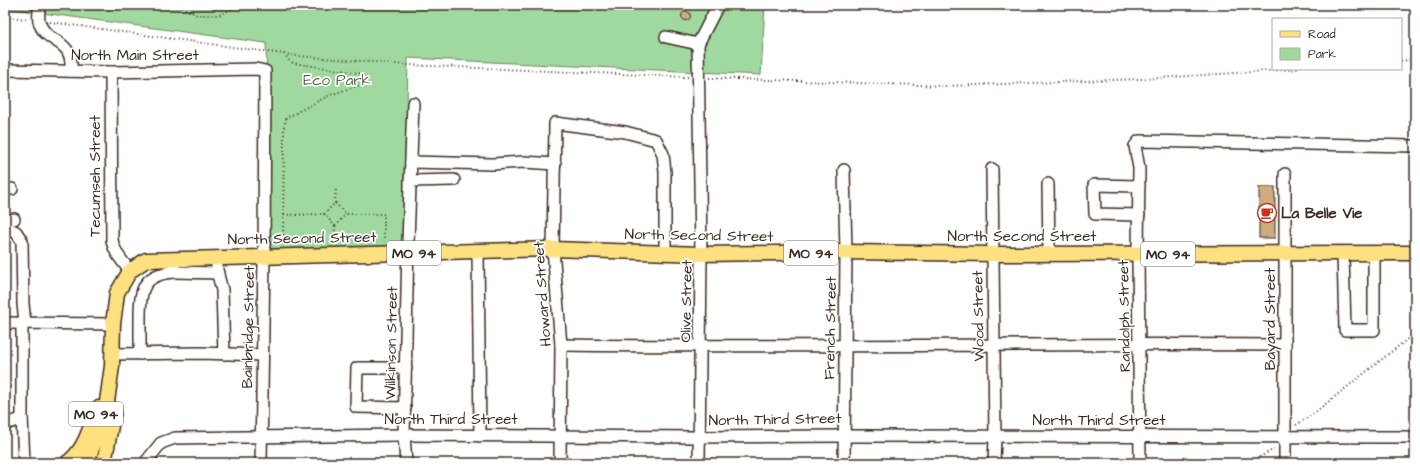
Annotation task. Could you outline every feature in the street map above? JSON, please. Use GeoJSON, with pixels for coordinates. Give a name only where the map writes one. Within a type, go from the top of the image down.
{"type":"FeatureCollection","features":[{"type":"Feature","properties":{"kind":"main road","name":"North Second Street"},"geometry":{"type":"LineString","coordinates":[[130,271],[146,260],[174,266],[217,257],[553,249],[701,254],[846,252],[993,254],[1415,253]]}},
{"type":"Feature","properties":{"kind":"main road","name":"MO 94"},"geometry":{"type":"LineString","coordinates":[[104,463],[115,400],[112,360],[113,324],[117,293],[130,271]]}},
{"type":"Feature","properties":{"kind":"main road"},"geometry":{"type":"LineString","coordinates":[[76,462],[105,416],[112,360]]}},
{"type":"Feature","properties":{"kind":"street"},"geometry":{"type":"LineString","coordinates":[[40,5],[39,21],[49,36],[67,48],[72,60],[71,71]]}},
{"type":"Feature","properties":{"kind":"street"},"geometry":{"type":"LineString","coordinates":[[666,37],[698,44],[718,5]]}},
{"type":"Feature","properties":{"kind":"street","name":"Olive Street"},"geometry":{"type":"LineString","coordinates":[[698,44],[701,254],[699,463]]}},
{"type":"Feature","properties":{"kind":"street","name":"North Main Street"},"geometry":{"type":"LineString","coordinates":[[5,70],[111,72],[256,69],[265,71]]}},
{"type":"Feature","properties":{"kind":"street","name":"Bainbridge Street"},"geometry":{"type":"LineString","coordinates":[[261,463],[265,71]]}},
{"type":"Feature","properties":{"kind":"street","name":"Tecumseh Street"},"geometry":{"type":"LineString","coordinates":[[111,72],[112,240],[115,252],[130,271]]}},
{"type":"Feature","properties":{"kind":"street","name":"Wilkinson Street"},"geometry":{"type":"LineString","coordinates":[[406,463],[404,435],[413,103]]}},
{"type":"Feature","properties":{"kind":"street","name":"Howard Street"},"geometry":{"type":"LineString","coordinates":[[560,463],[561,345],[553,249],[555,123],[625,132],[656,140],[663,154],[665,172],[665,253]]}},
{"type":"Feature","properties":{"kind":"street","name":"Randolph Street"},"geometry":{"type":"LineString","coordinates":[[1140,463],[1138,254],[1139,168],[1135,146],[1139,141],[1415,146]]}},
{"type":"Feature","properties":{"kind":"street"},"geometry":{"type":"LineString","coordinates":[[411,162],[493,164],[524,162],[555,164]]}},
{"type":"Feature","properties":{"kind":"street","name":"Wood Street"},"geometry":{"type":"LineString","coordinates":[[992,169],[994,463]]}},
{"type":"Feature","properties":{"kind":"street","name":"French Street"},"geometry":{"type":"LineString","coordinates":[[844,170],[846,252],[844,463]]}},
{"type":"Feature","properties":{"kind":"street","name":"Bayard Street"},"geometry":{"type":"LineString","coordinates":[[1285,174],[1285,463]]}},
{"type":"Feature","properties":{"kind":"street"},"geometry":{"type":"LineString","coordinates":[[410,181],[454,180]]}},
{"type":"Feature","properties":{"kind":"street"},"geometry":{"type":"LineString","coordinates":[[1048,184],[1049,254]]}},
{"type":"Feature","properties":{"kind":"street"},"geometry":{"type":"LineString","coordinates":[[1139,186],[1094,185],[1095,214],[1139,215]]}},
{"type":"Feature","properties":{"kind":"street"},"geometry":{"type":"LineString","coordinates":[[5,232],[12,230],[16,232],[22,241],[22,419],[24,463]]}},
{"type":"Feature","properties":{"kind":"street"},"geometry":{"type":"LineString","coordinates":[[478,251],[480,436]]}},
{"type":"Feature","properties":{"kind":"street"},"geometry":{"type":"LineString","coordinates":[[1343,253],[1346,330],[1374,330],[1374,253]]}},
{"type":"Feature","properties":{"kind":"street"},"geometry":{"type":"LineString","coordinates":[[217,257],[218,273],[222,290],[224,354]]}},
{"type":"Feature","properties":{"kind":"street"},"geometry":{"type":"LineString","coordinates":[[140,354],[140,300],[143,288],[149,280],[164,273],[174,266],[218,273]]}},
{"type":"Feature","properties":{"kind":"street"},"geometry":{"type":"LineString","coordinates":[[5,324],[113,324]]}},
{"type":"Feature","properties":{"kind":"street"},"geometry":{"type":"LineString","coordinates":[[561,345],[700,347],[1140,344],[1285,345]]}},
{"type":"Feature","properties":{"kind":"street"},"geometry":{"type":"LineString","coordinates":[[112,360],[140,354],[262,355]]}},
{"type":"Feature","properties":{"kind":"street"},"geometry":{"type":"LineString","coordinates":[[405,408],[356,407],[357,368],[406,368]]}},
{"type":"Feature","properties":{"kind":"street"},"geometry":{"type":"LineString","coordinates":[[5,424],[22,419]]}},
{"type":"Feature","properties":{"kind":"street","name":"North Third Street"},"geometry":{"type":"LineString","coordinates":[[145,463],[162,443],[175,438],[404,435],[560,437],[1415,437]]}},
{"type":"Feature","properties":{"kind":"path"},"geometry":{"type":"LineString","coordinates":[[178,5],[197,14],[219,15],[240,5]]}},
{"type":"Feature","properties":{"kind":"path"},"geometry":{"type":"LineString","coordinates":[[5,17],[284,54],[409,65],[692,78]]}},
{"type":"Feature","properties":{"kind":"path"},"geometry":{"type":"LineString","coordinates":[[283,243],[284,127],[286,118],[330,95],[363,84],[366,78],[358,73],[293,63],[284,54]]}},
{"type":"Feature","properties":{"kind":"path"},"geometry":{"type":"LineString","coordinates":[[1402,62],[1415,59]]}},
{"type":"Feature","properties":{"kind":"path"},"geometry":{"type":"LineString","coordinates":[[708,78],[947,86],[1140,79],[1283,70]]}},
{"type":"Feature","properties":{"kind":"path"},"geometry":{"type":"LineString","coordinates":[[284,215],[324,214],[335,203],[336,188]]}},
{"type":"Feature","properties":{"kind":"path"},"geometry":{"type":"LineString","coordinates":[[335,203],[346,214],[384,214],[384,242]]}},
{"type":"Feature","properties":{"kind":"path"},"geometry":{"type":"LineString","coordinates":[[324,214],[335,226]]}},
{"type":"Feature","properties":{"kind":"path"},"geometry":{"type":"LineString","coordinates":[[334,243],[335,226],[346,214]]}},
{"type":"Feature","properties":{"kind":"path"},"geometry":{"type":"LineString","coordinates":[[1295,426],[1313,414],[1415,333]]}},
{"type":"Feature","properties":{"kind":"path"},"geometry":{"type":"LineString","coordinates":[[1249,463],[1275,448]]}},
{"type":"Feature","properties":{"kind":"green space","name":"Eco Park"},"geometry":{"type":"Polygon","coordinates":[[[5,5],[765,5],[761,75],[408,58],[404,248],[270,249],[266,43],[5,8],[5,5]]]}},
{"type":"Feature","properties":{"kind":"building"},"geometry":{"type":"Polygon","coordinates":[[[684,12],[688,12],[690,16],[688,20],[684,20],[682,18],[682,14],[684,12]]]}},
{"type":"Feature","properties":{"kind":"building","name":"La Belle Vie"},"geometry":{"type":"Polygon","coordinates":[[[1259,187],[1275,187],[1275,238],[1259,238],[1259,187]]]}},
{"type":"Feature","properties":{"kind":"place","name":"La Belle Vie"},"geometry":{"type":"Point","coordinates":[1267,213]}}]}
